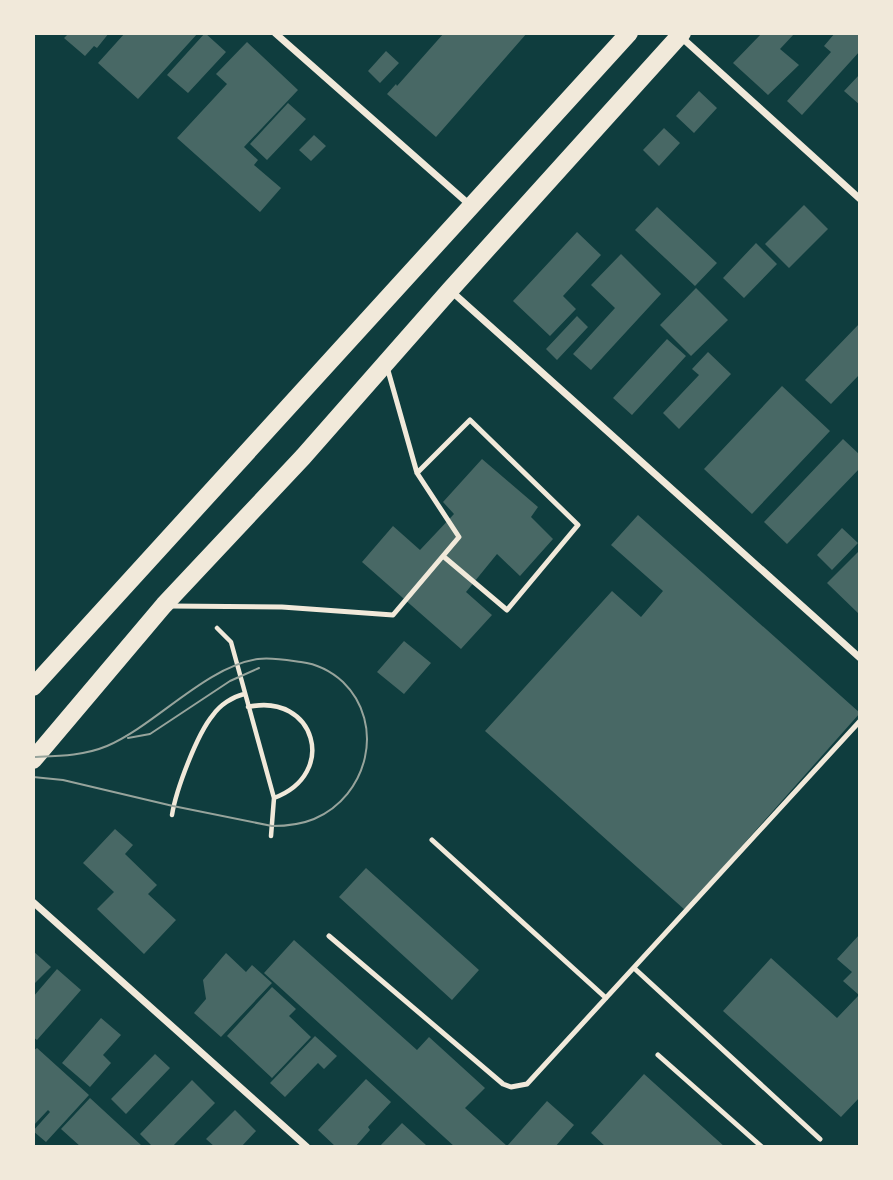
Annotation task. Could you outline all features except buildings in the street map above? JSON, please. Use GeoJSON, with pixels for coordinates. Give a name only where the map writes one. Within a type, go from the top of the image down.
{"type":"FeatureCollection","features":[{"type":"Feature","properties":{"kind":"main road"},"geometry":{"type":"LineString","coordinates":[[33,687],[629,33]]}},
{"type":"Feature","properties":{"kind":"main road"},"geometry":{"type":"LineString","coordinates":[[33,760],[164,605],[303,457],[681,34]]}},
{"type":"Feature","properties":{"kind":"street"},"geometry":{"type":"LineString","coordinates":[[275,33],[472,206]]}},
{"type":"Feature","properties":{"kind":"street"},"geometry":{"type":"LineString","coordinates":[[681,34],[860,199]]}},
{"type":"Feature","properties":{"kind":"street"},"geometry":{"type":"LineString","coordinates":[[450,290],[860,659]]}},
{"type":"Feature","properties":{"kind":"street"},"geometry":{"type":"LineString","coordinates":[[33,902],[307,1147]]}},
{"type":"Feature","properties":{"kind":"lane"},"geometry":{"type":"LineString","coordinates":[[164,605],[282,607],[393,615],[460,537],[417,473],[386,364]]}},
{"type":"Feature","properties":{"kind":"lane"},"geometry":{"type":"LineString","coordinates":[[417,473],[470,420],[578,525],[507,610],[443,556]]}},
{"type":"Feature","properties":{"kind":"lane"},"geometry":{"type":"LineString","coordinates":[[329,936],[503,1084],[511,1087],[527,1084],[860,721]]}},
{"type":"Feature","properties":{"kind":"lane"},"geometry":{"type":"LineString","coordinates":[[432,840],[606,998]]}},
{"type":"Feature","properties":{"kind":"lane"},"geometry":{"type":"LineString","coordinates":[[634,968],[820,1139]]}},
{"type":"Feature","properties":{"kind":"lane"},"geometry":{"type":"LineString","coordinates":[[658,1055],[762,1147]]}},
{"type":"Feature","properties":{"kind":"path"},"geometry":{"type":"LineString","coordinates":[[217,628],[231,642],[274,798],[271,836]]}},
{"type":"Feature","properties":{"kind":"path"},"geometry":{"type":"LineString","coordinates":[[172,815],[175,799],[203,732],[213,715],[235,696],[244,694]]}},
{"type":"Feature","properties":{"kind":"path"},"geometry":{"type":"LineString","coordinates":[[248,707],[264,703],[288,710],[298,717],[310,739],[312,751],[306,775],[288,793],[274,798]]}},
{"type":"Feature","properties":{"kind":"tram line"},"geometry":{"type":"LineString","coordinates":[[33,757],[80,754],[107,746],[144,725],[219,673],[238,664],[263,658],[313,664],[338,678],[356,699],[364,718],[367,738],[365,758],[358,777],[347,794],[333,808],[314,819],[288,825],[272,826],[63,780],[33,777]]}},
{"type":"Feature","properties":{"kind":"tram line"},"geometry":{"type":"LineString","coordinates":[[128,738],[150,734],[230,681],[259,668]]}}]}
